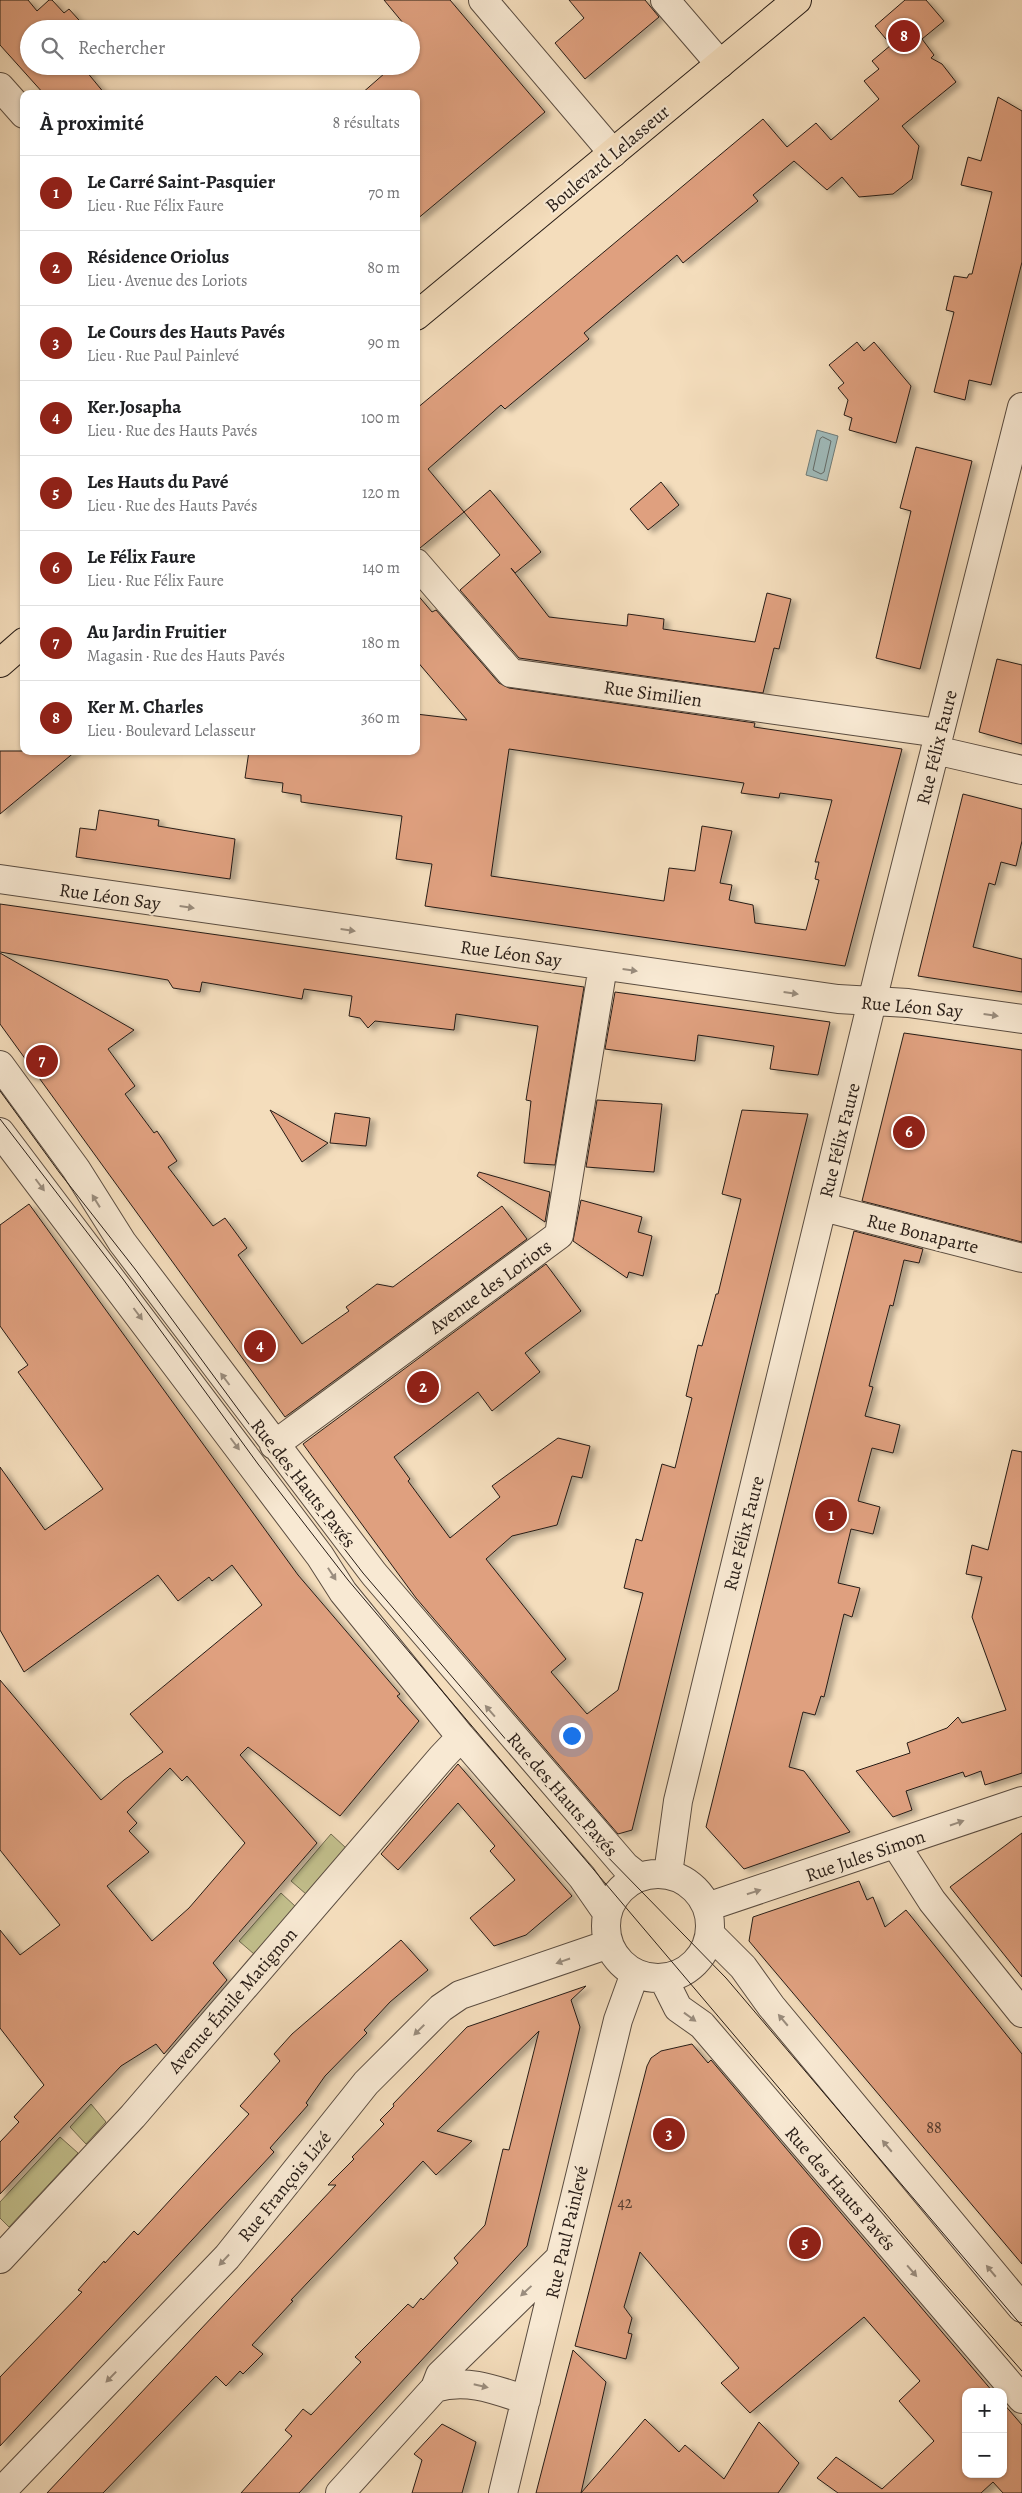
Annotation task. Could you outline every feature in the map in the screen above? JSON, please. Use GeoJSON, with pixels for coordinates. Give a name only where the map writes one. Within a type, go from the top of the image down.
{"type":"FeatureCollection","features":[{"type":"Feature","properties":{"kind":"main road","name":"Boulevard Lelasseur"},"geometry":{"type":"LineString","coordinates":[[420,313],[797,0]]}},
{"type":"Feature","properties":{"kind":"main road"},"geometry":{"type":"LineString","coordinates":[[0,663],[20,646]]}},
{"type":"Feature","properties":{"kind":"street"},"geometry":{"type":"LineString","coordinates":[[483,0],[613,153]]}},
{"type":"Feature","properties":{"kind":"street"},"geometry":{"type":"LineString","coordinates":[[665,0],[720,64]]}},
{"type":"Feature","properties":{"kind":"street"},"geometry":{"type":"LineString","coordinates":[[0,86],[20,109]]}},
{"type":"Feature","properties":{"kind":"street","name":"Rue Félix Faure"},"geometry":{"type":"LineString","coordinates":[[668,1874],[678,1801],[937,742],[1022,407]]}},
{"type":"Feature","properties":{"kind":"street","name":"Rue Similien"},"geometry":{"type":"LineString","coordinates":[[420,569],[511,673],[937,742],[1022,770]]}},
{"type":"Feature","properties":{"kind":"street","name":"Rue Léon Say"},"geometry":{"type":"LineString","coordinates":[[0,879],[838,999],[908,1002],[1022,1019]]}},
{"type":"Feature","properties":{"kind":"street","name":"Avenue des Loriots"},"geometry":{"type":"LineString","coordinates":[[274,1445],[559,1235],[603,966]]}},
{"type":"Feature","properties":{"kind":"street","name":"Rue des Hauts Pavés"},"geometry":{"type":"LineString","coordinates":[[0,1065],[76,1169],[122,1242],[274,1445],[374,1574],[626,1866],[639,1877]]}},
{"type":"Feature","properties":{"kind":"street","name":"Rue des Hauts Pavés"},"geometry":{"type":"LineString","coordinates":[[0,1132],[10,1165],[320,1556],[342,1592],[461,1738],[582,1877],[607,1913]]}},
{"type":"Feature","properties":{"kind":"street","name":"Rue Bonaparte"},"geometry":{"type":"LineString","coordinates":[[823,1207],[1022,1258]]}},
{"type":"Feature","properties":{"kind":"street","name":"Avenue Émile Matignon"},"geometry":{"type":"LineString","coordinates":[[0,2259],[132,2116],[442,1757],[461,1738]]}},
{"type":"Feature","properties":{"kind":"street","name":"Rue Jules Simon"},"geometry":{"type":"LineString","coordinates":[[707,1907],[1022,1801]]}},
{"type":"Feature","properties":{"kind":"street"},"geometry":{"type":"LineString","coordinates":[[896,1844],[932,1901],[1022,2012]]}},
{"type":"Feature","properties":{"kind":"street"},"geometry":{"type":"LineString","coordinates":[[668,1874],[687,1882],[695,1889],[707,1907],[710,1920],[710,1934],[706,1947],[693,1964],[680,1973],[663,1978],[635,1973],[619,1961],[609,1944],[606,1933],[607,1913],[620,1890],[639,1877],[668,1874]]}},
{"type":"Feature","properties":{"kind":"street"},"geometry":{"type":"LineString","coordinates":[[710,1934],[743,1966],[771,2006],[1022,2308]]}},
{"type":"Feature","properties":{"kind":"street","name":"Rue François Lizé"},"geometry":{"type":"LineString","coordinates":[[0,2493],[227,2257],[366,2083],[441,2008],[460,1995],[609,1944]]}},
{"type":"Feature","properties":{"kind":"street","name":"Rue Paul Painlevé"},"geometry":{"type":"LineString","coordinates":[[503,2493],[618,2020],[635,1973]]}},
{"type":"Feature","properties":{"kind":"street","name":"Rue des Hauts Pavés"},"geometry":{"type":"LineString","coordinates":[[663,1978],[678,2008],[702,2025],[1022,2399]]}},
{"type":"Feature","properties":{"kind":"street"},"geometry":{"type":"LineString","coordinates":[[340,2493],[435,2388],[440,2376],[561,2257]]}},
{"type":"Feature","properties":{"kind":"street"},"geometry":{"type":"LineString","coordinates":[[435,2388],[453,2384],[474,2385],[526,2400]]}},
{"type":"Feature","properties":{"kind":"shaded area"},"geometry":{"type":"Polygon","coordinates":[[[331,1834],[346,1848],[306,1894],[291,1881],[331,1834]]]}},
{"type":"Feature","properties":{"kind":"shaded area"},"geometry":{"type":"Polygon","coordinates":[[[281,1893],[296,1907],[254,1954],[239,1941],[281,1893]]]}},
{"type":"Feature","properties":{"kind":"shaded area"},"geometry":{"type":"Polygon","coordinates":[[[91,2104],[106,2122],[86,2144],[70,2127],[91,2104]]]}},
{"type":"Feature","properties":{"kind":"shaded area"},"geometry":{"type":"Polygon","coordinates":[[[60,2137],[78,2153],[9,2227],[0,2218],[0,2202],[60,2137]]]}},
{"type":"Feature","properties":{"kind":"water"},"geometry":{"type":"Polygon","coordinates":[[[817,430],[838,436],[827,481],[806,475],[817,430]]]}},
{"type":"Feature","properties":{"kind":"building"},"geometry":{"type":"Polygon","coordinates":[[[0,0],[28,0],[37,11],[49,0],[52,0],[64,13],[69,9],[79,20],[20,20],[20,67],[0,45],[0,0]]]}},
{"type":"Feature","properties":{"kind":"building"},"geometry":{"type":"Polygon","coordinates":[[[384,0],[450,0],[545,112],[420,217],[420,90],[366,90],[383,75],[420,75],[420,20],[401,20],[384,0]]]}},
{"type":"Feature","properties":{"kind":"building"},"geometry":{"type":"Polygon","coordinates":[[[569,0],[645,0],[659,17],[585,79],[555,43],[584,18],[569,0]]]}},
{"type":"Feature","properties":{"kind":"building"},"geometry":{"type":"Polygon","coordinates":[[[905,0],[926,0],[944,21],[922,39],[934,55],[931,58],[942,64],[956,82],[902,126],[919,146],[912,179],[893,194],[859,197],[842,177],[827,190],[794,161],[753,195],[758,201],[683,263],[677,255],[584,333],[589,339],[505,409],[501,405],[428,469],[464,512],[420,548],[420,406],[763,119],[787,147],[816,123],[831,140],[879,99],[864,81],[879,69],[872,61],[891,45],[875,26],[905,0]]]}},
{"type":"Feature","properties":{"kind":"building"},"geometry":{"type":"Polygon","coordinates":[[[27,75],[89,75],[102,90],[40,90],[27,75]]]}},
{"type":"Feature","properties":{"kind":"building"},"geometry":{"type":"Polygon","coordinates":[[[998,97],[1022,111],[1022,262],[991,385],[969,380],[965,400],[934,392],[954,312],[946,310],[954,276],[967,278],[969,274],[972,274],[992,192],[961,185],[968,157],[981,161],[998,97]]]}},
{"type":"Feature","properties":{"kind":"building"},"geometry":{"type":"Polygon","coordinates":[[[857,342],[864,351],[874,342],[911,386],[896,443],[849,430],[852,418],[844,415],[848,400],[838,388],[844,383],[829,365],[857,342]]]}},
{"type":"Feature","properties":{"kind":"building"},"geometry":{"type":"Polygon","coordinates":[[[916,447],[972,461],[920,669],[876,658],[911,511],[900,508],[916,447]]]}},
{"type":"Feature","properties":{"kind":"building"},"geometry":{"type":"Polygon","coordinates":[[[661,482],[679,505],[648,530],[630,509],[661,482]]]}},
{"type":"Feature","properties":{"kind":"building"},"geometry":{"type":"Polygon","coordinates":[[[490,490],[541,552],[515,573],[511,568],[549,617],[627,626],[628,614],[664,619],[663,629],[755,642],[767,593],[791,599],[779,649],[774,648],[763,693],[519,658],[460,590],[500,555],[464,512],[490,490]]]}},
{"type":"Feature","properties":{"kind":"building"},"geometry":{"type":"Polygon","coordinates":[[[420,598],[432,612],[436,610],[499,683],[509,688],[755,723],[754,727],[902,749],[845,966],[425,906],[432,864],[396,859],[402,816],[301,802],[301,795],[282,792],[283,783],[245,778],[248,755],[420,755],[420,714],[467,720],[420,665],[420,598]],[[509,749],[491,876],[664,901],[669,868],[695,871],[702,826],[732,831],[720,883],[732,885],[729,900],[753,905],[755,923],[806,930],[819,880],[815,879],[819,862],[815,862],[832,800],[780,793],[779,798],[741,793],[744,783],[509,749]]]}},
{"type":"Feature","properties":{"kind":"building"},"geometry":{"type":"Polygon","coordinates":[[[997,659],[1022,665],[1022,744],[979,732],[997,659]]]}},
{"type":"Feature","properties":{"kind":"building"},"geometry":{"type":"Polygon","coordinates":[[[0,751],[20,751],[20,755],[71,755],[0,814],[0,751]]]}},
{"type":"Feature","properties":{"kind":"building"},"geometry":{"type":"Polygon","coordinates":[[[963,794],[1022,809],[1022,841],[1016,866],[1001,862],[995,885],[989,883],[973,947],[1022,959],[1022,992],[918,976],[963,794]]]}},
{"type":"Feature","properties":{"kind":"building"},"geometry":{"type":"Polygon","coordinates":[[[99,810],[159,820],[158,826],[235,839],[230,879],[76,857],[80,828],[96,830],[99,810]]]}},
{"type":"Feature","properties":{"kind":"building"},"geometry":{"type":"Polygon","coordinates":[[[0,904],[584,987],[555,1165],[524,1163],[531,1101],[526,1100],[538,1026],[456,1014],[454,1030],[375,1021],[368,1028],[360,1018],[349,1016],[352,996],[304,989],[302,999],[202,982],[200,992],[173,988],[168,980],[0,952],[0,904]]]}},
{"type":"Feature","properties":{"kind":"building"},"geometry":{"type":"Polygon","coordinates":[[[0,953],[134,1030],[108,1049],[135,1086],[125,1094],[154,1133],[157,1131],[177,1161],[168,1167],[213,1226],[225,1218],[247,1248],[238,1255],[302,1344],[349,1311],[346,1307],[377,1284],[393,1287],[502,1206],[527,1239],[285,1417],[0,1024],[0,953]]]}},
{"type":"Feature","properties":{"kind":"building"},"geometry":{"type":"Polygon","coordinates":[[[615,992],[830,1022],[818,1075],[770,1069],[774,1046],[698,1035],[695,1061],[605,1049],[615,992]]]}},
{"type":"Feature","properties":{"kind":"building"},"geometry":{"type":"Polygon","coordinates":[[[904,1033],[1022,1050],[1022,1242],[862,1201],[904,1033]]]}},
{"type":"Feature","properties":{"kind":"building"},"geometry":{"type":"Polygon","coordinates":[[[597,1100],[662,1104],[654,1172],[586,1167],[597,1100]]]}},
{"type":"Feature","properties":{"kind":"building"},"geometry":{"type":"Polygon","coordinates":[[[270,1110],[328,1143],[302,1162],[270,1110]]]}},
{"type":"Feature","properties":{"kind":"building"},"geometry":{"type":"Polygon","coordinates":[[[742,1110],[808,1114],[632,1830],[618,1834],[416,1598],[303,1444],[546,1264],[581,1311],[525,1353],[540,1372],[492,1411],[478,1392],[394,1457],[410,1479],[408,1481],[450,1538],[500,1497],[492,1486],[558,1438],[590,1446],[582,1478],[572,1476],[557,1525],[512,1536],[486,1559],[566,1659],[551,1672],[587,1714],[618,1690],[643,1593],[624,1588],[636,1539],[642,1541],[662,1464],[675,1468],[692,1398],[686,1396],[698,1345],[702,1346],[716,1294],[718,1294],[741,1199],[722,1194],[742,1110]]]}},
{"type":"Feature","properties":{"kind":"building"},"geometry":{"type":"Polygon","coordinates":[[[335,1113],[370,1118],[366,1146],[330,1143],[335,1113]]]}},
{"type":"Feature","properties":{"kind":"building"},"geometry":{"type":"Polygon","coordinates":[[[479,1172],[550,1192],[545,1222],[477,1176],[479,1172]]]}},
{"type":"Feature","properties":{"kind":"building"},"geometry":{"type":"Polygon","coordinates":[[[581,1200],[642,1217],[638,1232],[652,1236],[643,1276],[629,1272],[627,1278],[573,1241],[581,1200]]]}},
{"type":"Feature","properties":{"kind":"building"},"geometry":{"type":"Polygon","coordinates":[[[29,1204],[298,1575],[400,1694],[397,1696],[419,1721],[340,1816],[248,1747],[240,1755],[317,1843],[213,1963],[227,1980],[164,2054],[156,2044],[121,2066],[0,2194],[0,2142],[19,2122],[14,2117],[44,2085],[0,2028],[0,1930],[20,1955],[60,1925],[0,1850],[0,1680],[101,1800],[124,1780],[163,1752],[130,1714],[262,1605],[232,1565],[212,1581],[209,1577],[178,1601],[158,1575],[24,1672],[0,1630],[0,1467],[45,1530],[103,1489],[18,1372],[28,1365],[0,1326],[0,1225],[29,1204]],[[170,1768],[127,1812],[137,1823],[129,1831],[149,1852],[107,1886],[152,1941],[189,1908],[245,1843],[187,1776],[182,1781],[170,1768]]]}},
{"type":"Feature","properties":{"kind":"building"},"geometry":{"type":"Polygon","coordinates":[[[854,1231],[923,1249],[919,1263],[904,1260],[893,1306],[890,1305],[869,1386],[873,1387],[865,1416],[900,1425],[893,1453],[872,1448],[858,1501],[880,1507],[873,1534],[851,1529],[838,1583],[860,1588],[852,1617],[844,1614],[824,1697],[821,1696],[815,1715],[803,1712],[789,1767],[804,1771],[850,1832],[744,1869],[706,1827],[854,1231]]]}},
{"type":"Feature","properties":{"kind":"building"},"geometry":{"type":"Polygon","coordinates":[[[1012,1450],[1022,1452],[1022,1773],[985,1785],[981,1771],[965,1777],[963,1772],[906,1791],[912,1810],[893,1817],[856,1771],[910,1753],[907,1743],[947,1728],[958,1717],[962,1723],[1006,1710],[972,1617],[982,1577],[966,1574],[972,1545],[988,1550],[1012,1450]]]}},
{"type":"Feature","properties":{"kind":"building"},"geometry":{"type":"Polygon","coordinates":[[[458,1764],[572,1896],[526,1935],[494,1946],[470,1918],[515,1880],[490,1851],[495,1846],[458,1803],[398,1870],[381,1854],[458,1764]]]}},
{"type":"Feature","properties":{"kind":"building"},"geometry":{"type":"Polygon","coordinates":[[[1022,1833],[1022,1977],[950,1887],[1022,1833]]]}},
{"type":"Feature","properties":{"kind":"building"},"geometry":{"type":"Polygon","coordinates":[[[859,1881],[867,1900],[873,1897],[885,1927],[906,1910],[1022,2054],[1022,2264],[749,1941],[753,1917],[859,1881]]]}},
{"type":"Feature","properties":{"kind":"building"},"geometry":{"type":"Polygon","coordinates":[[[401,1940],[428,1970],[390,2002],[364,2030],[367,2033],[325,2076],[306,2103],[308,2105],[270,2148],[274,2152],[0,2446],[0,2377],[82,2292],[78,2290],[104,2261],[105,2263],[134,2231],[138,2235],[249,2114],[240,2106],[280,2061],[274,2054],[292,2034],[401,1940]]]}},
{"type":"Feature","properties":{"kind":"building"},"geometry":{"type":"Polygon","coordinates":[[[586,1986],[571,2000],[580,2027],[527,2246],[299,2493],[241,2493],[292,2436],[285,2430],[303,2409],[311,2415],[361,2362],[355,2357],[408,2304],[413,2308],[421,2298],[423,2300],[458,2263],[454,2258],[485,2225],[503,2149],[509,2150],[539,2031],[437,2131],[472,2141],[436,2175],[423,2161],[291,2300],[293,2301],[252,2345],[263,2354],[243,2374],[240,2371],[226,2386],[216,2376],[103,2493],[47,2493],[336,2185],[328,2185],[354,2159],[352,2157],[384,2124],[380,2120],[394,2106],[393,2104],[467,2027],[586,1986]]]}},
{"type":"Feature","properties":{"kind":"building"},"geometry":{"type":"Polygon","coordinates":[[[692,2044],[708,2063],[711,2060],[990,2388],[962,2388],[962,2478],[1007,2478],[1007,2408],[1022,2425],[1022,2493],[1003,2493],[993,2482],[981,2493],[838,2493],[817,2478],[836,2457],[882,2489],[934,2441],[899,2401],[920,2381],[864,2317],[750,2413],[721,2383],[739,2368],[640,2252],[624,2307],[632,2318],[628,2333],[632,2334],[626,2359],[575,2346],[647,2066],[651,2058],[661,2051],[692,2044]]]}},
{"type":"Feature","properties":{"kind":"building"},"geometry":{"type":"Polygon","coordinates":[[[573,2350],[606,2382],[581,2493],[536,2493],[573,2350]]]}},
{"type":"Feature","properties":{"kind":"building"},"geometry":{"type":"Polygon","coordinates":[[[645,2419],[679,2452],[685,2445],[724,2479],[759,2422],[799,2463],[778,2493],[581,2493],[645,2419]]]}},
{"type":"Feature","properties":{"kind":"building"},"geometry":{"type":"Polygon","coordinates":[[[442,2424],[476,2442],[462,2493],[412,2493],[422,2460],[414,2454],[442,2424]]]}},
{"type":"Feature","properties":{"kind":"tram line"},"geometry":{"type":"LineString","coordinates":[[0,1091],[59,1172],[135,1269],[271,1454],[363,1573],[599,1848],[726,1978],[1022,2326]]}},
{"type":"Feature","properties":{"kind":"tram line"},"geometry":{"type":"LineString","coordinates":[[0,1119],[123,1279],[258,1464],[348,1580],[941,2279],[1022,2371]]}},
{"type":"Feature","properties":{"kind":"place","name":"Ker M. Charles"},"geometry":{"type":"Point","coordinates":[904,36]}},
{"type":"Feature","properties":{"kind":"place","name":"Au Jardin Fruitier"},"geometry":{"type":"Point","coordinates":[42,1061]}},
{"type":"Feature","properties":{"kind":"place","name":"Le Félix Faure"},"geometry":{"type":"Point","coordinates":[909,1132]}},
{"type":"Feature","properties":{"kind":"place","name":"Ker.Josapha"},"geometry":{"type":"Point","coordinates":[260,1346]}},
{"type":"Feature","properties":{"kind":"place","name":"Résidence Oriolus"},"geometry":{"type":"Point","coordinates":[423,1387]}},
{"type":"Feature","properties":{"kind":"place","name":"Le Carré Saint-Pasquier"},"geometry":{"type":"Point","coordinates":[831,1515]}},
{"type":"Feature","properties":{"kind":"place","name":"Le Cours des Hauts Pavés"},"geometry":{"type":"Point","coordinates":[669,2134]}},
{"type":"Feature","properties":{"kind":"place","name":"Les Hauts du Pavé"},"geometry":{"type":"Point","coordinates":[805,2243]}}]}
